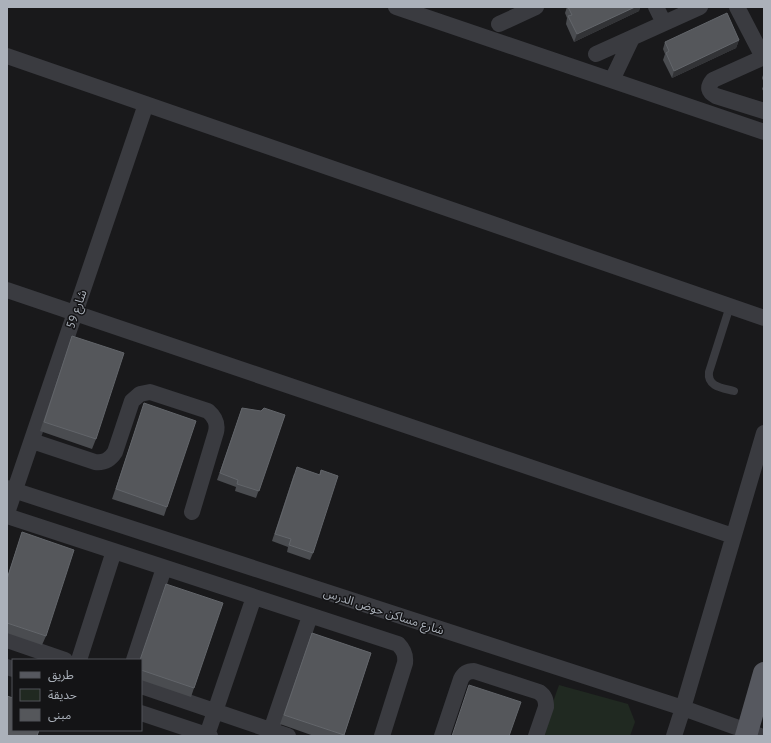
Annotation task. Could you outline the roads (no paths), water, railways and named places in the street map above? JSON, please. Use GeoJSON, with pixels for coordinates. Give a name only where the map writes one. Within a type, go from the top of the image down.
{"type":"FeatureCollection","features":[{"type":"Feature","properties":{"kind":"main road"},"geometry":{"type":"LineString","coordinates":[[751,734],[764,673]]}},
{"type":"Feature","properties":{"kind":"street"},"geometry":{"type":"LineString","coordinates":[[396,7],[764,132]]}},
{"type":"Feature","properties":{"kind":"street"},"geometry":{"type":"LineString","coordinates":[[499,24],[536,7]]}},
{"type":"Feature","properties":{"kind":"street"},"geometry":{"type":"LineString","coordinates":[[656,7],[664,23]]}},
{"type":"Feature","properties":{"kind":"street"},"geometry":{"type":"LineString","coordinates":[[736,7],[763,57],[712,80],[709,89],[712,94],[716,96],[764,111]]}},
{"type":"Feature","properties":{"kind":"street"},"geometry":{"type":"LineString","coordinates":[[596,54],[693,8]]}},
{"type":"Feature","properties":{"kind":"street"},"geometry":{"type":"LineString","coordinates":[[612,80],[632,38]]}},
{"type":"Feature","properties":{"kind":"street"},"geometry":{"type":"LineString","coordinates":[[7,56],[764,318]]}},
{"type":"Feature","properties":{"kind":"street","name":"شارع 59"},"geometry":{"type":"LineString","coordinates":[[7,515],[11,489],[32,441],[146,104]]}},
{"type":"Feature","properties":{"kind":"street"},"geometry":{"type":"LineString","coordinates":[[7,290],[733,536]]}},
{"type":"Feature","properties":{"kind":"street"},"geometry":{"type":"LineString","coordinates":[[32,441],[100,463],[112,458],[132,401],[140,394],[150,392],[208,411],[215,418],[217,427],[192,512]]}},
{"type":"Feature","properties":{"kind":"street"},"geometry":{"type":"LineString","coordinates":[[674,736],[764,433]]}},
{"type":"Feature","properties":{"kind":"street","name":"شارع مساكن حوض الدرس"},"geometry":{"type":"LineString","coordinates":[[11,489],[683,708],[751,734]]}},
{"type":"Feature","properties":{"kind":"street"},"geometry":{"type":"LineString","coordinates":[[7,515],[398,644],[405,652],[405,663],[382,736]]}},
{"type":"Feature","properties":{"kind":"street"},"geometry":{"type":"LineString","coordinates":[[79,659],[114,551]]}},
{"type":"Feature","properties":{"kind":"street"},"geometry":{"type":"LineString","coordinates":[[134,659],[164,568]]}},
{"type":"Feature","properties":{"kind":"street"},"geometry":{"type":"LineString","coordinates":[[142,712],[209,735],[215,711],[254,597]]}},
{"type":"Feature","properties":{"kind":"street"},"geometry":{"type":"LineString","coordinates":[[270,733],[310,616]]}},
{"type":"Feature","properties":{"kind":"street"},"geometry":{"type":"LineString","coordinates":[[7,640],[62,659]]}},
{"type":"Feature","properties":{"kind":"street"},"geometry":{"type":"LineString","coordinates":[[442,736],[461,679],[463,675],[474,670],[542,694],[545,698],[546,707],[536,736]]}},
{"type":"Feature","properties":{"kind":"street"},"geometry":{"type":"LineString","coordinates":[[142,686],[215,711],[270,733],[288,736]]}},
{"type":"Feature","properties":{"kind":"lane"},"geometry":{"type":"LineString","coordinates":[[730,306],[708,376],[713,384],[734,391]]}}]}
